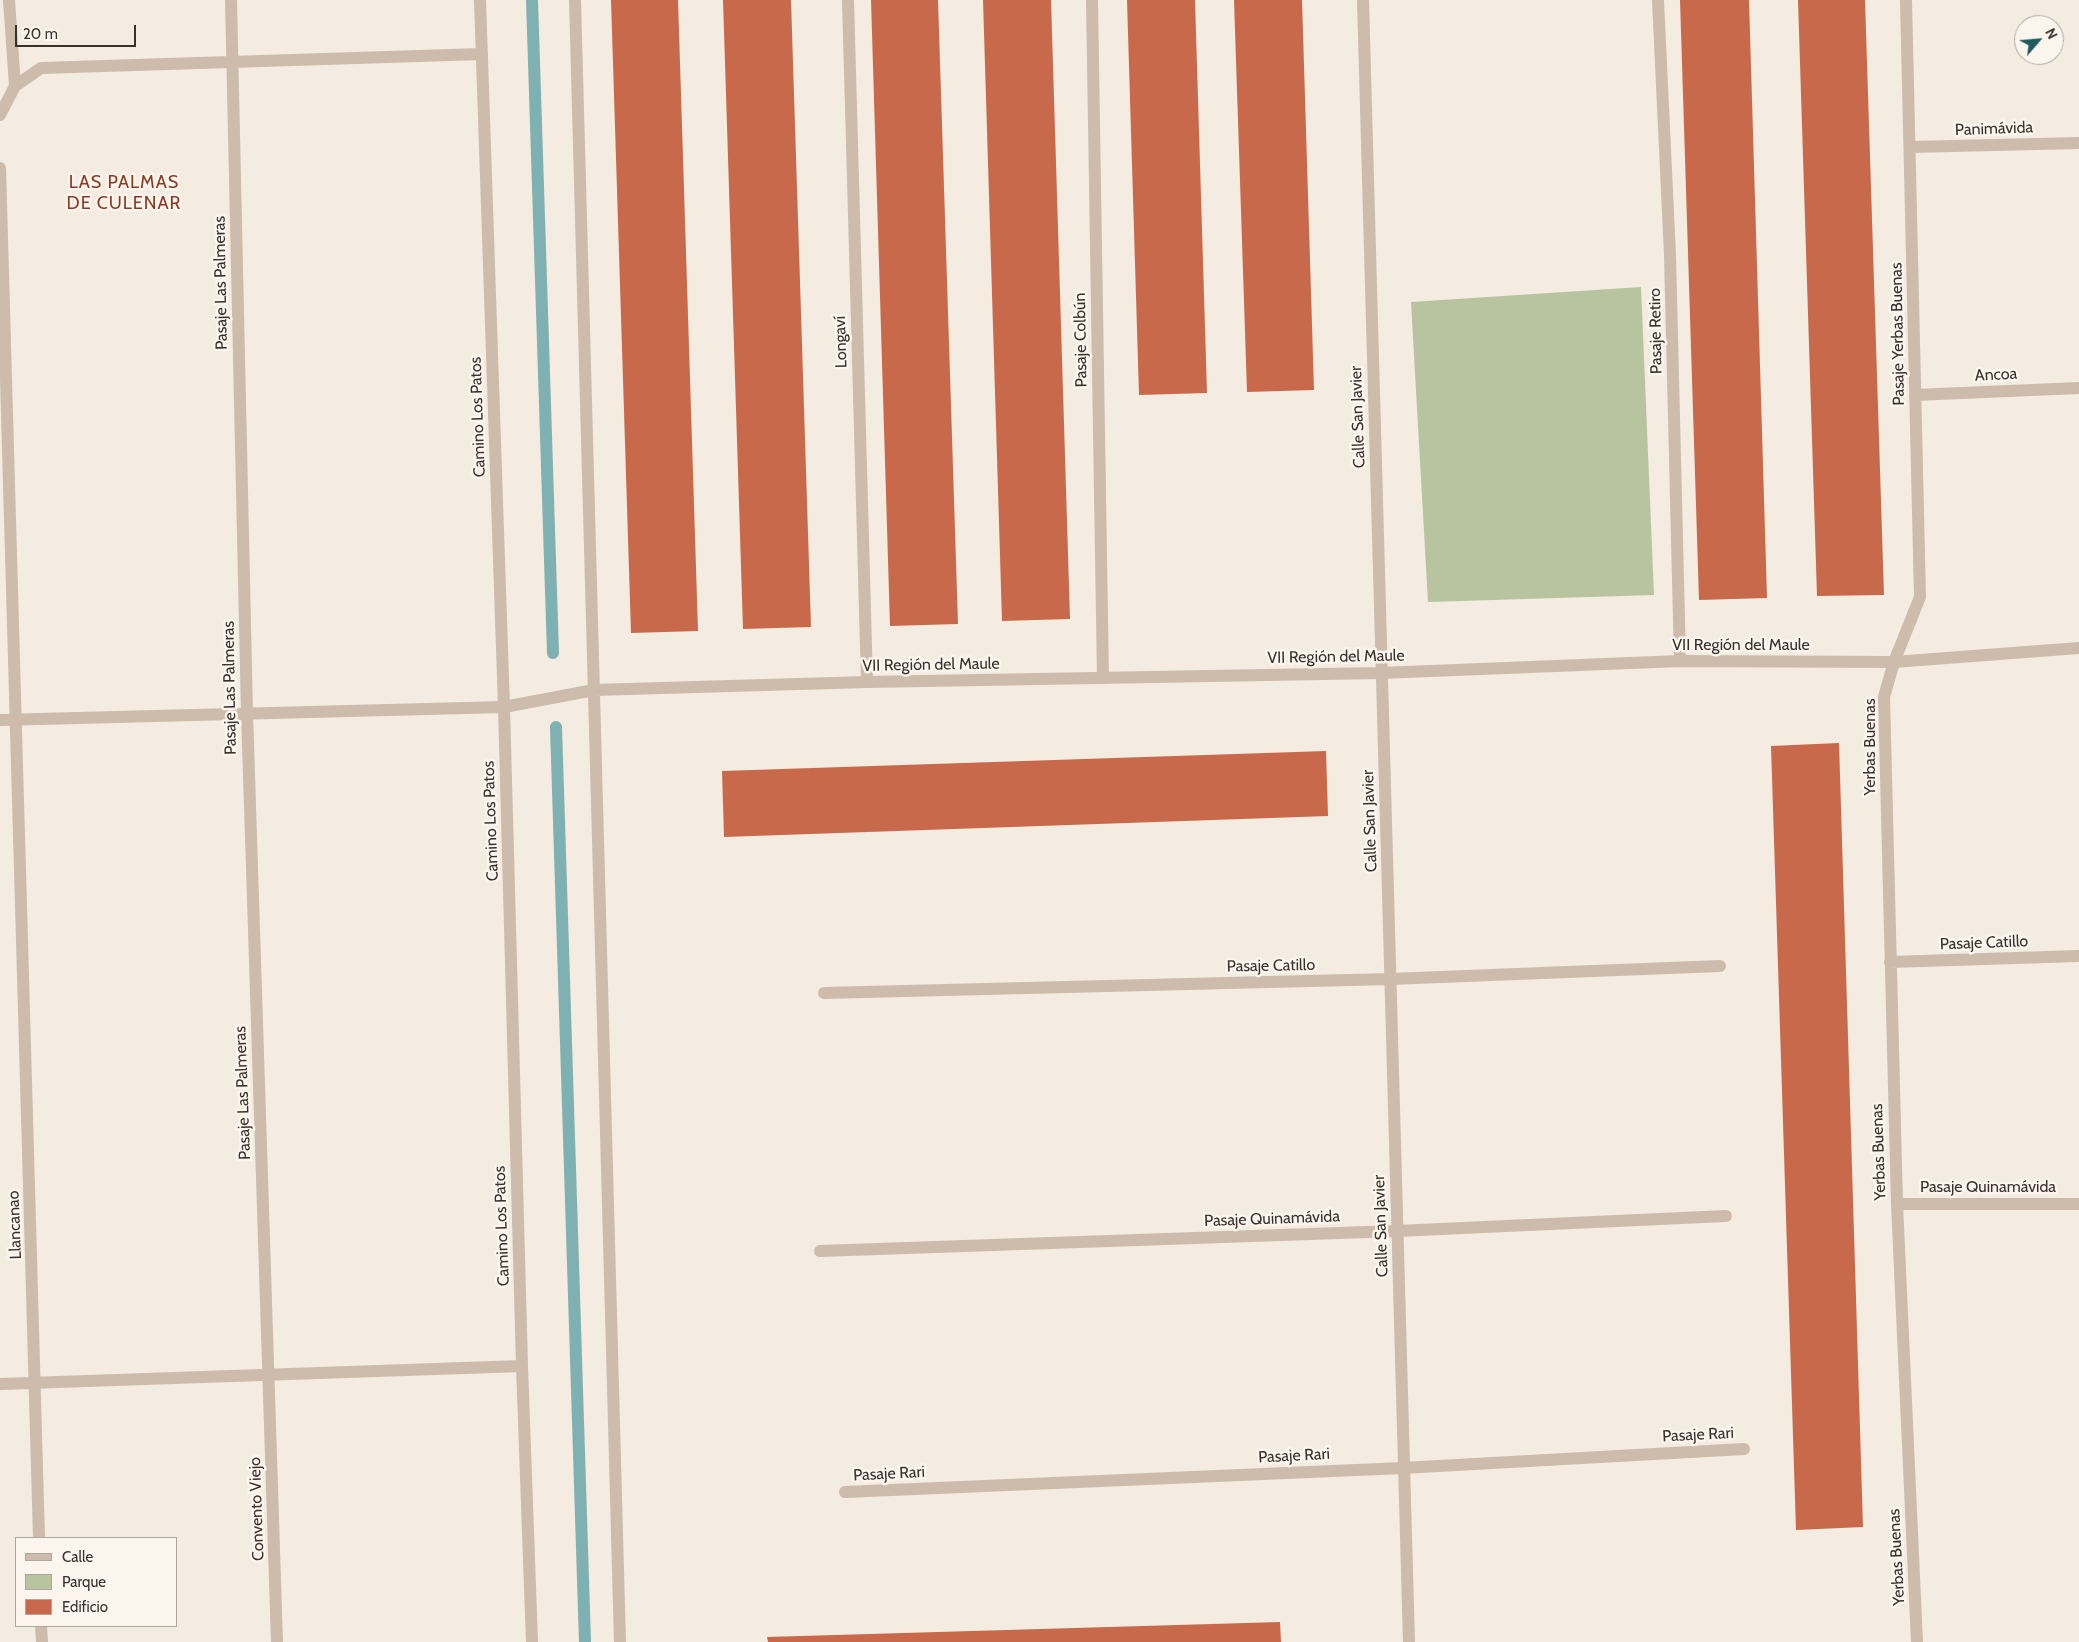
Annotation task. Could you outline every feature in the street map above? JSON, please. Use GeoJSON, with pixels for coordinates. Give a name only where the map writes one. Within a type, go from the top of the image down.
{"type":"FeatureCollection","features":[{"type":"Feature","properties":{"kind":"street"},"geometry":{"type":"LineString","coordinates":[[9,0],[15,86]]}},
{"type":"Feature","properties":{"kind":"street","name":"Pasaje Las Palmeras"},"geometry":{"type":"LineString","coordinates":[[231,0],[247,713],[269,1375]]}},
{"type":"Feature","properties":{"kind":"street","name":"Camino Los Patos"},"geometry":{"type":"LineString","coordinates":[[480,0],[504,707],[522,1366],[532,1642]]}},
{"type":"Feature","properties":{"kind":"street"},"geometry":{"type":"LineString","coordinates":[[575,0],[620,1642]]}},
{"type":"Feature","properties":{"kind":"street","name":"Longaví"},"geometry":{"type":"LineString","coordinates":[[848,0],[867,682]]}},
{"type":"Feature","properties":{"kind":"street","name":"Pasaje Colbún"},"geometry":{"type":"LineString","coordinates":[[1092,0],[1103,678]]}},
{"type":"Feature","properties":{"kind":"street","name":"Calle San Javier"},"geometry":{"type":"LineString","coordinates":[[1363,0],[1408,1642]]}},
{"type":"Feature","properties":{"kind":"street","name":"Pasaje Retiro"},"geometry":{"type":"LineString","coordinates":[[1658,0],[1670,255],[1680,661]]}},
{"type":"Feature","properties":{"kind":"street","name":"Pasaje Yerbas Buenas"},"geometry":{"type":"LineString","coordinates":[[1894,662],[1920,597],[1906,0]]}},
{"type":"Feature","properties":{"kind":"street"},"geometry":{"type":"LineString","coordinates":[[0,116],[15,86],[41,68],[482,54]]}},
{"type":"Feature","properties":{"kind":"street","name":"Panimávida"},"geometry":{"type":"LineString","coordinates":[[1910,147],[2079,143]]}},
{"type":"Feature","properties":{"kind":"street","name":"Llancanao"},"geometry":{"type":"LineString","coordinates":[[0,168],[39,1537]]}},
{"type":"Feature","properties":{"kind":"street","name":"Ancoa"},"geometry":{"type":"LineString","coordinates":[[1915,395],[2079,388]]}},
{"type":"Feature","properties":{"kind":"street","name":"VII Región del Maule"},"geometry":{"type":"LineString","coordinates":[[0,720],[504,707],[594,690],[867,682],[1382,673],[1680,661],[1894,662],[2079,648]]}},
{"type":"Feature","properties":{"kind":"street","name":"Yerbas Buenas"},"geometry":{"type":"LineString","coordinates":[[1894,662],[1884,696],[1890,962],[1897,1204],[1917,1642]]}},
{"type":"Feature","properties":{"kind":"street","name":"Pasaje Catillo"},"geometry":{"type":"LineString","coordinates":[[1890,962],[2079,956]]}},
{"type":"Feature","properties":{"kind":"street","name":"Pasaje Catillo"},"geometry":{"type":"LineString","coordinates":[[824,994],[1390,979],[1720,966]]}},
{"type":"Feature","properties":{"kind":"street","name":"Pasaje Quinamávida"},"geometry":{"type":"LineString","coordinates":[[1897,1204],[2079,1204]]}},
{"type":"Feature","properties":{"kind":"street","name":"Pasaje Quinamávida"},"geometry":{"type":"LineString","coordinates":[[820,1251],[1397,1231],[1726,1216]]}},
{"type":"Feature","properties":{"kind":"street"},"geometry":{"type":"LineString","coordinates":[[0,1384],[522,1366]]}},
{"type":"Feature","properties":{"kind":"street","name":"Convento Viejo"},"geometry":{"type":"LineString","coordinates":[[269,1375],[277,1642]]}},
{"type":"Feature","properties":{"kind":"street","name":"Pasaje Rari"},"geometry":{"type":"LineString","coordinates":[[845,1492],[1404,1468],[1744,1449]]}},
{"type":"Feature","properties":{"kind":"street"},"geometry":{"type":"LineString","coordinates":[[41,1627],[42,1642]]}},
{"type":"Feature","properties":{"kind":"green space"},"geometry":{"type":"Polygon","coordinates":[[[1641,287],[1654,595],[1428,602],[1411,302],[1641,287]]]}},
{"type":"Feature","properties":{"kind":"building"},"geometry":{"type":"Polygon","coordinates":[[[611,0],[678,0],[698,631],[631,633],[611,0]]]}},
{"type":"Feature","properties":{"kind":"building"},"geometry":{"type":"Polygon","coordinates":[[[723,0],[791,0],[811,627],[743,629],[723,0]]]}},
{"type":"Feature","properties":{"kind":"building"},"geometry":{"type":"Polygon","coordinates":[[[871,0],[938,0],[958,624],[890,626],[871,0]]]}},
{"type":"Feature","properties":{"kind":"building"},"geometry":{"type":"Polygon","coordinates":[[[983,0],[1051,0],[1070,619],[1002,621],[983,0]]]}},
{"type":"Feature","properties":{"kind":"building"},"geometry":{"type":"Polygon","coordinates":[[[1127,0],[1195,0],[1207,393],[1139,395],[1127,0]]]}},
{"type":"Feature","properties":{"kind":"building"},"geometry":{"type":"Polygon","coordinates":[[[1234,0],[1302,0],[1314,390],[1247,392],[1234,0]]]}},
{"type":"Feature","properties":{"kind":"building"},"geometry":{"type":"Polygon","coordinates":[[[1680,0],[1749,0],[1767,598],[1699,600],[1680,0]]]}},
{"type":"Feature","properties":{"kind":"building"},"geometry":{"type":"Polygon","coordinates":[[[1798,0],[1865,0],[1884,595],[1817,596],[1798,0]]]}},
{"type":"Feature","properties":{"kind":"building"},"geometry":{"type":"Polygon","coordinates":[[[1839,743],[1863,1527],[1796,1530],[1771,746],[1839,743]]]}},
{"type":"Feature","properties":{"kind":"building"},"geometry":{"type":"Polygon","coordinates":[[[1326,751],[1328,816],[724,837],[722,771],[1326,751]]]}},
{"type":"Feature","properties":{"kind":"building"},"geometry":{"type":"Polygon","coordinates":[[[1280,1622],[1281,1642],[768,1642],[767,1637],[1280,1622]]]}},
{"type":"Feature","properties":{"kind":"waterway"},"geometry":{"type":"LineString","coordinates":[[532,0],[553,653]]}},
{"type":"Feature","properties":{"kind":"waterway"},"geometry":{"type":"LineString","coordinates":[[556,727],[585,1642]]}},
{"type":"Feature","properties":{"kind":"district","name":"LAS PALMAS DE CULENAR"},"geometry":{"type":"Point","coordinates":[124,193]}}]}
